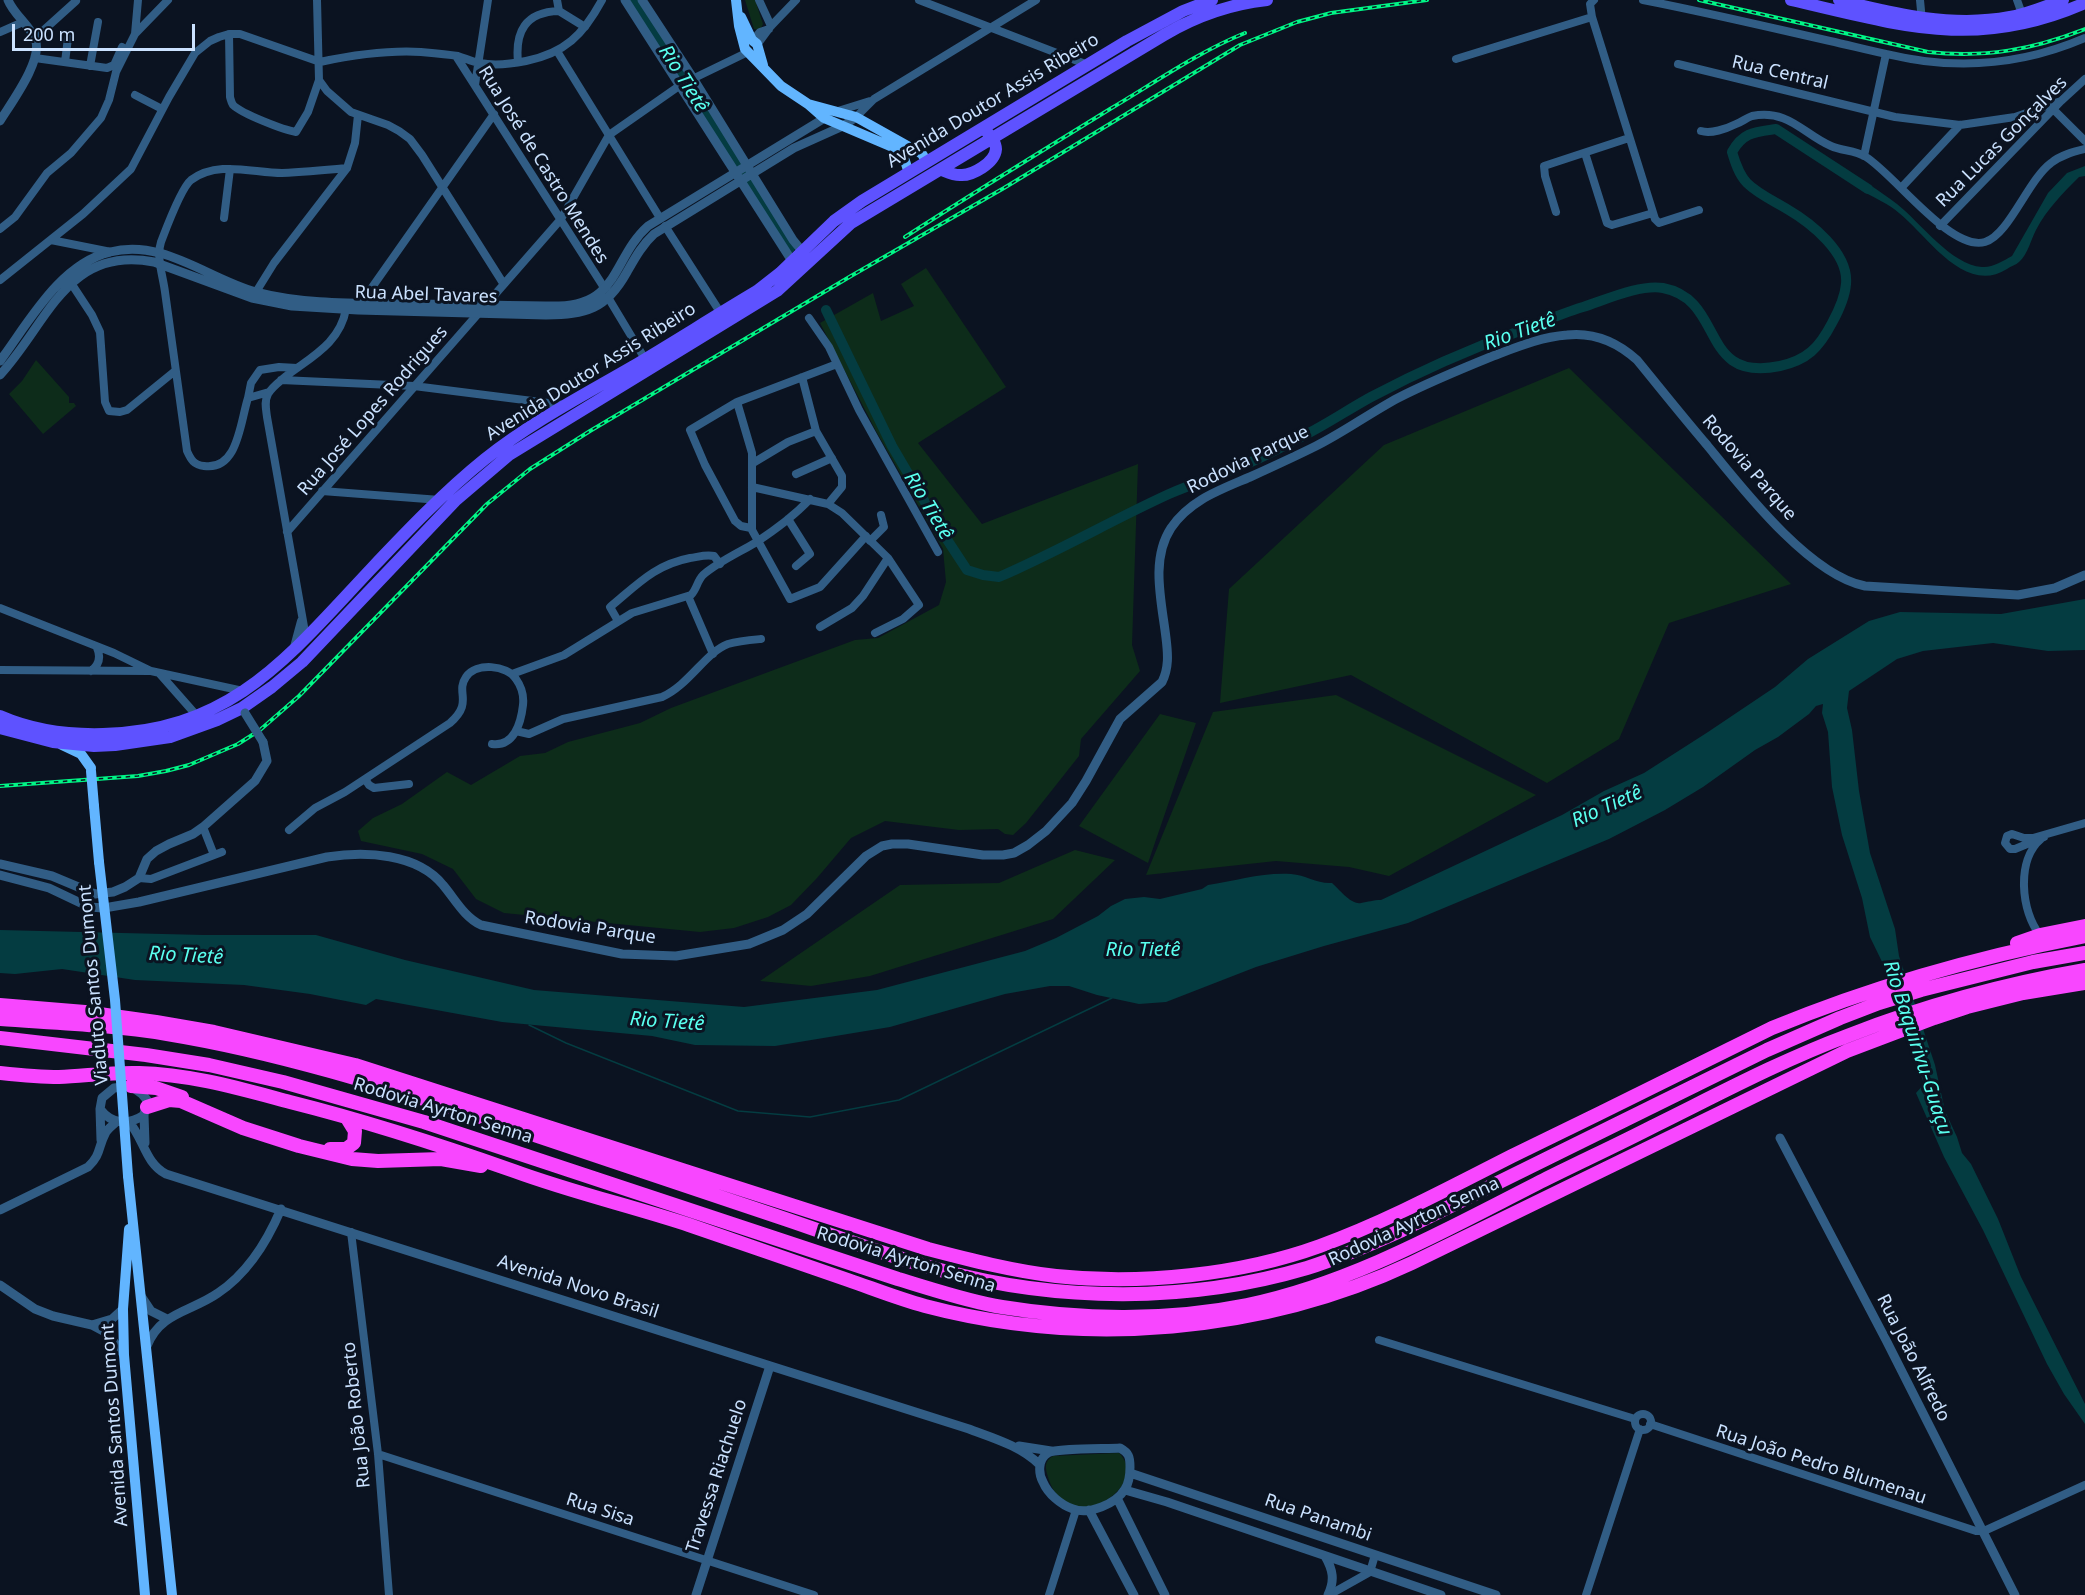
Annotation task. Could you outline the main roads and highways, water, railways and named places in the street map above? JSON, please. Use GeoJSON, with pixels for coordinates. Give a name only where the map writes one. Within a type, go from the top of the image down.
{"type":"FeatureCollection","features":[{"type":"Feature","properties":{"kind":"highway"},"geometry":{"type":"LineString","coordinates":[[2003,954],[2022,940],[2085,926]]}},
{"type":"Feature","properties":{"kind":"highway","name":"Rodovia Ayrton Senna"},"geometry":{"type":"LineString","coordinates":[[0,1005],[85,1011],[156,1022],[214,1032],[315,1055],[355,1065],[928,1250],[968,1260],[1057,1276],[1121,1278],[1221,1271],[1262,1263],[1320,1246],[1425,1200],[1772,1028],[1819,1008],[1919,975],[2085,936]]}},
{"type":"Feature","properties":{"kind":"highway","name":"Rodovia Ayrton Senna"},"geometry":{"type":"LineString","coordinates":[[0,1019],[122,1028],[170,1035],[293,1061],[493,1121],[942,1270],[1046,1290],[1127,1294],[1201,1290],[1262,1279],[1342,1256],[1401,1230],[1767,1050],[1879,1003],[2033,962],[2085,953]]}},
{"type":"Feature","properties":{"kind":"highway","name":"Rodovia Ayrton Senna"},"geometry":{"type":"LineString","coordinates":[[0,1038],[146,1055],[209,1065],[283,1082],[424,1122],[897,1279],[1000,1306],[1099,1316],[1139,1316],[1227,1308],[1305,1290],[1370,1266],[1813,1049],[1890,1027],[1981,992],[2085,970]]}},
{"type":"Feature","properties":{"kind":"highway"},"geometry":{"type":"LineString","coordinates":[[1931,1013],[2023,993],[2085,983]]}},
{"type":"Feature","properties":{"kind":"highway"},"geometry":{"type":"LineString","coordinates":[[2053,988],[2066,992],[2085,990]]}},
{"type":"Feature","properties":{"kind":"highway"},"geometry":{"type":"LineString","coordinates":[[0,1073],[54,1077],[130,1072],[227,1086],[370,1123],[476,1156],[513,1171],[663,1217],[924,1305],[1002,1322],[1114,1329],[1189,1325],[1252,1315],[1309,1302],[1381,1278],[1746,1102],[1890,1027]]}},
{"type":"Feature","properties":{"kind":"highway"},"geometry":{"type":"LineString","coordinates":[[131,1086],[171,1092],[230,1119],[266,1132],[335,1150],[346,1149],[356,1138],[355,1131],[346,1118]]}},
{"type":"Feature","properties":{"kind":"highway"},"geometry":{"type":"LineString","coordinates":[[146,1111],[169,1100],[180,1101],[243,1128],[346,1158],[378,1161],[441,1160],[513,1171]]}},
{"type":"Feature","properties":{"kind":"highway"},"geometry":{"type":"LineString","coordinates":[[608,1184],[756,1242],[781,1257]]}},
{"type":"Feature","properties":{"kind":"main road","name":"Avenida Doutor Assis Ribeiro"},"geometry":{"type":"LineString","coordinates":[[0,716],[40,729],[94,740],[155,729],[197,716],[224,704],[245,691],[292,651],[440,500],[487,458],[515,437],[797,266],[851,223],[942,170],[988,133],[1184,5],[1212,0]]}},
{"type":"Feature","properties":{"kind":"main road","name":"Avenida Doutor Assis Ribeiro"},"geometry":{"type":"LineString","coordinates":[[0,728],[53,742],[94,740],[141,742],[171,737],[244,711],[328,637],[447,509],[489,471],[530,441],[758,304],[787,284],[802,251],[834,221],[927,162],[988,133],[1178,27],[1214,11],[1249,2],[1268,0]]}},
{"type":"Feature","properties":{"kind":"main road"},"geometry":{"type":"LineString","coordinates":[[1791,0],[1974,31],[2012,27],[2047,18],[2085,3]]}},
{"type":"Feature","properties":{"kind":"main road"},"geometry":{"type":"LineString","coordinates":[[1839,0],[1921,23],[2022,14],[2063,0]]}},
{"type":"Feature","properties":{"kind":"main road"},"geometry":{"type":"LineString","coordinates":[[737,4],[739,26],[765,71],[824,118],[897,149],[903,155],[909,173]]}},
{"type":"Feature","properties":{"kind":"main road"},"geometry":{"type":"LineString","coordinates":[[808,104],[856,117],[922,154],[927,162],[918,184]]}},
{"type":"Feature","properties":{"kind":"main road"},"geometry":{"type":"LineString","coordinates":[[942,170],[963,175],[985,165],[992,159],[996,146],[988,133]]}},
{"type":"Feature","properties":{"kind":"main road"},"geometry":{"type":"LineString","coordinates":[[302,662],[306,638]]}},
{"type":"Feature","properties":{"kind":"main road","name":"Viaduto Santos Dumont"},"geometry":{"type":"LineString","coordinates":[[94,740],[91,769],[115,1000],[120,1086],[131,1199],[133,1255]]}},
{"type":"Feature","properties":{"kind":"main road"},"geometry":{"type":"LineString","coordinates":[[53,742],[80,753],[91,769]]}},
{"type":"Feature","properties":{"kind":"main road","name":"Avenida Santos Dumont"},"geometry":{"type":"LineString","coordinates":[[133,1255],[140,1294],[172,1595]]}},
{"type":"Feature","properties":{"kind":"main road","name":"Avenida Santos Dumont"},"geometry":{"type":"LineString","coordinates":[[133,1255],[123,1309],[124,1356],[145,1595]]}},
{"type":"Feature","properties":{"kind":"water"},"geometry":{"type":"Polygon","coordinates":[[[2085,166],[2085,176],[2079,177],[2061,195],[2040,222],[2022,259],[2007,269],[1991,275],[1976,275],[1961,269],[1934,248],[1895,210],[1864,192],[1870,185],[1897,204],[1937,242],[1959,259],[1986,267],[2012,256],[2048,193],[2067,173],[2085,166]]]}},
{"type":"Feature","properties":{"kind":"water","name":"Rio Tietê"},"geometry":{"type":"Polygon","coordinates":[[[2085,599],[2085,650],[2048,651],[1993,643],[1923,651],[1897,659],[1849,691],[1847,708],[1870,853],[1895,929],[1899,956],[1935,1065],[1945,1111],[1962,1153],[1971,1164],[1998,1219],[2021,1277],[2085,1404],[2085,1424],[2047,1364],[1983,1230],[1944,1157],[1916,1093],[1924,1084],[1887,972],[1870,937],[1862,898],[1842,835],[1832,787],[1828,732],[1822,713],[1823,704],[1816,706],[1778,737],[1755,750],[1703,787],[1609,839],[1408,923],[1256,967],[1166,1002],[1139,1004],[1069,986],[1050,986],[1005,994],[890,1027],[775,1046],[695,1045],[652,1036],[502,1022],[376,999],[366,1005],[244,985],[135,980],[62,969],[15,974],[0,973],[0,930],[316,935],[405,960],[534,990],[744,1007],[877,990],[1025,951],[1056,938],[1125,899],[1144,897],[1160,899],[1202,889],[1208,885],[1249,877],[1270,874],[1296,875],[1332,883],[1353,902],[1381,900],[1562,815],[1604,791],[1644,773],[1775,687],[1808,659],[1869,621],[1900,612],[2001,614],[2085,599]]]}},
{"type":"Feature","properties":{"kind":"waterway","name":"Rio Tietê"},"geometry":{"type":"LineString","coordinates":[[633,0],[790,248]]}},
{"type":"Feature","properties":{"kind":"waterway","name":"Rio Tietê"},"geometry":{"type":"LineString","coordinates":[[826,310],[892,446],[946,538],[967,570],[999,577],[1169,494],[1261,458],[1371,397],[1445,361],[1560,315],[1633,290],[1654,287],[1683,295],[1696,308],[1724,352],[1736,363],[1754,368],[1780,366],[1798,360],[1817,346],[1832,323],[1844,294],[1845,272],[1835,250],[1827,240],[1797,215],[1761,194],[1744,180],[1732,152],[1736,145],[1750,134],[1776,129],[1868,189]]}},
{"type":"Feature","properties":{"kind":"waterway"},"geometry":{"type":"LineString","coordinates":[[529,1025],[566,1043],[738,1111],[810,1117],[899,1100],[1112,998]]}},
{"type":"Feature","properties":{"kind":"railway"},"geometry":{"type":"LineString","coordinates":[[0,786],[138,776],[189,765],[238,744],[260,730],[299,696],[487,504],[530,469],[590,431],[1004,188],[1240,45],[1297,22],[1331,13],[1427,0]]}},
{"type":"Feature","properties":{"kind":"railway"},"geometry":{"type":"LineString","coordinates":[[1699,0],[1928,52],[1949,54],[2008,51],[2085,29]]}},
{"type":"Feature","properties":{"kind":"railway"},"geometry":{"type":"LineString","coordinates":[[905,237],[1176,68],[1245,33]]}},
{"type":"Feature","properties":{"kind":"water label","name":"Rio Baquirivu-Guaçu"},"geometry":{"type":"Point","coordinates":[1917,1048]}}]}
